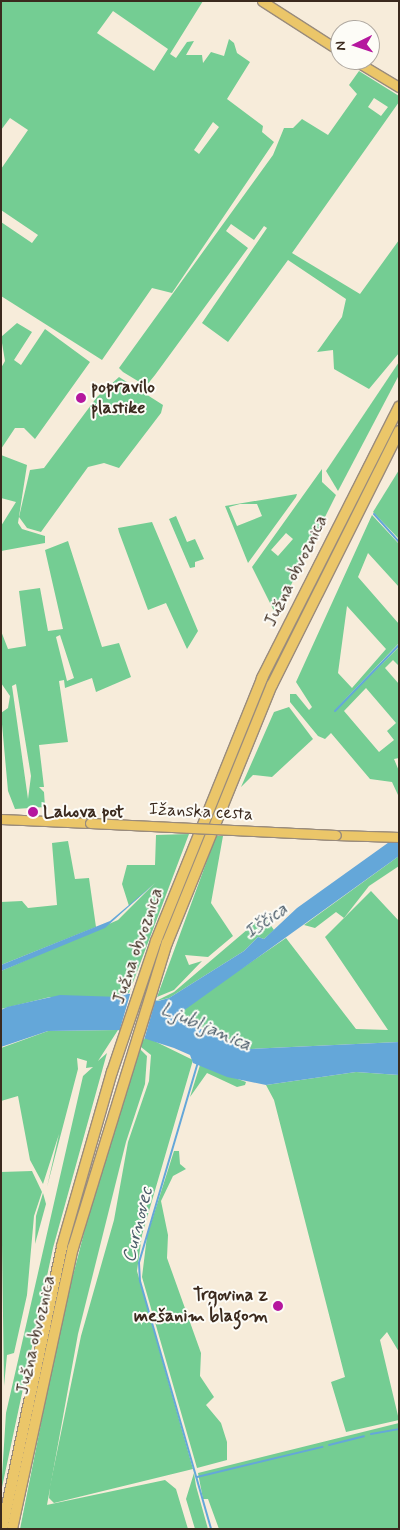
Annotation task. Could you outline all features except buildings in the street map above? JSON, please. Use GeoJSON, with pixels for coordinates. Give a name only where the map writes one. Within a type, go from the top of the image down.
{"type":"FeatureCollection","features":[{"type":"Feature","properties":{"kind":"highway","name":"Južna obvoznica"},"geometry":{"type":"LineString","coordinates":[[2,1529],[49,1299],[112,1072],[156,942],[262,678],[399,408]]}},
{"type":"Feature","properties":{"kind":"highway","name":"Južna obvoznica"},"geometry":{"type":"LineString","coordinates":[[12,1529],[58,1309],[123,1075],[167,944],[272,685],[399,432]]}},
{"type":"Feature","properties":{"kind":"main road"},"geometry":{"type":"LineString","coordinates":[[262,1],[330,45]]}},
{"type":"Feature","properties":{"kind":"main road"},"geometry":{"type":"LineString","coordinates":[[371,70],[399,87]]}},
{"type":"Feature","properties":{"kind":"main road","name":"Ižanska cesta"},"geometry":{"type":"LineString","coordinates":[[1,819],[399,838]]}},
{"type":"Feature","properties":{"kind":"green space"},"geometry":{"type":"Polygon","coordinates":[[[1,1],[203,1],[170,54],[176,58],[187,42],[194,41],[186,55],[202,55],[203,63],[211,52],[224,56],[229,39],[234,43],[237,53],[250,62],[227,99],[263,126],[262,132],[274,142],[172,293],[152,288],[102,360],[1,296],[1,222],[32,243],[38,235],[1,210],[1,169],[28,130],[10,118],[1,130],[1,1]],[[113,11],[97,33],[154,71],[168,49],[113,11]],[[213,122],[194,150],[199,154],[219,127],[213,122]]]}},
{"type":"Feature","properties":{"kind":"green space"},"geometry":{"type":"Polygon","coordinates":[[[359,71],[399,96],[399,102],[292,253],[360,294],[399,240],[399,353],[369,389],[334,369],[333,350],[317,352],[342,317],[346,299],[288,260],[228,342],[202,323],[267,228],[264,226],[254,240],[231,224],[226,231],[248,248],[146,386],[123,372],[119,368],[273,155],[284,128],[293,128],[302,119],[328,135],[357,94],[349,85],[359,71]],[[374,98],[368,107],[381,116],[388,107],[374,98]]]}},
{"type":"Feature","properties":{"kind":"green space"},"geometry":{"type":"Polygon","coordinates":[[[17,323],[32,332],[14,360],[21,365],[45,329],[90,362],[35,439],[24,428],[15,428],[1,449],[1,368],[5,361],[1,337],[17,323]]]}},
{"type":"Feature","properties":{"kind":"green space"},"geometry":{"type":"Polygon","coordinates":[[[399,362],[399,375],[338,491],[326,471],[399,362]]]}},
{"type":"Feature","properties":{"kind":"green space"},"geometry":{"type":"Polygon","coordinates":[[[119,377],[163,405],[161,413],[119,468],[104,463],[88,467],[41,532],[27,528],[19,517],[30,470],[44,468],[97,397],[119,377]]]}},
{"type":"Feature","properties":{"kind":"green space"},"geometry":{"type":"Polygon","coordinates":[[[1,455],[27,465],[18,523],[22,529],[45,536],[45,543],[1,551],[1,526],[16,502],[1,498],[1,455]]]}},
{"type":"Feature","properties":{"kind":"green space"},"geometry":{"type":"Polygon","coordinates":[[[322,469],[322,482],[336,495],[276,615],[252,567],[322,469]],[[286,533],[271,550],[278,556],[293,539],[286,533]]]}},
{"type":"Feature","properties":{"kind":"green space"},"geometry":{"type":"Polygon","coordinates":[[[399,470],[399,539],[373,512],[399,470]]]}},
{"type":"Feature","properties":{"kind":"green space"},"geometry":{"type":"Polygon","coordinates":[[[297,494],[248,563],[225,506],[297,494]],[[240,504],[229,507],[237,526],[262,516],[257,504],[240,504]]]}},
{"type":"Feature","properties":{"kind":"green space"},"geometry":{"type":"Polygon","coordinates":[[[372,515],[399,544],[399,587],[368,553],[358,577],[399,624],[399,643],[334,711],[399,647],[399,666],[393,660],[385,668],[399,684],[399,758],[394,759],[399,771],[398,795],[392,782],[370,779],[331,733],[325,739],[318,736],[290,702],[290,694],[296,694],[309,710],[312,707],[296,682],[372,515]],[[347,606],[338,673],[352,688],[386,649],[347,606]],[[366,688],[344,711],[379,752],[394,740],[387,731],[396,723],[366,688]]]}},
{"type":"Feature","properties":{"kind":"green space"},"geometry":{"type":"Polygon","coordinates":[[[176,516],[187,542],[195,539],[204,559],[195,562],[195,567],[190,568],[169,519],[176,516]]]}},
{"type":"Feature","properties":{"kind":"green space"},"geometry":{"type":"Polygon","coordinates":[[[152,522],[198,631],[187,649],[166,603],[148,610],[118,528],[152,522]]]}},
{"type":"Feature","properties":{"kind":"green space"},"geometry":{"type":"Polygon","coordinates":[[[68,541],[102,647],[119,643],[131,677],[96,692],[92,678],[65,688],[64,680],[59,681],[68,742],[39,745],[44,787],[39,787],[44,792],[45,807],[15,809],[8,791],[1,713],[8,708],[10,696],[1,683],[1,631],[8,649],[26,646],[19,591],[40,588],[48,631],[63,629],[45,550],[68,541]],[[60,635],[56,637],[67,681],[74,678],[60,635]],[[16,684],[12,686],[28,799],[31,776],[16,684]]]}},
{"type":"Feature","properties":{"kind":"green space"},"geometry":{"type":"Polygon","coordinates":[[[289,707],[313,739],[272,777],[253,775],[241,787],[274,712],[289,707]]]}},
{"type":"Feature","properties":{"kind":"green space"},"geometry":{"type":"Polygon","coordinates":[[[189,834],[129,993],[122,992],[121,997],[50,997],[1,1009],[1,971],[118,920],[155,883],[129,906],[122,884],[127,865],[155,865],[156,835],[189,834]]]}},
{"type":"Feature","properties":{"kind":"green space"},"geometry":{"type":"Polygon","coordinates":[[[216,836],[223,836],[211,903],[233,936],[208,957],[185,955],[189,965],[202,961],[174,990],[157,997],[216,836]]]}},
{"type":"Feature","properties":{"kind":"green space"},"geometry":{"type":"Polygon","coordinates":[[[68,841],[75,879],[89,878],[96,927],[1,965],[1,902],[22,901],[28,908],[57,905],[52,843],[68,841]]]}},
{"type":"Feature","properties":{"kind":"green space"},"geometry":{"type":"Polygon","coordinates":[[[399,856],[399,866],[369,886],[344,918],[336,912],[315,928],[304,925],[399,856]]]}},
{"type":"Feature","properties":{"kind":"green space"},"geometry":{"type":"Polygon","coordinates":[[[371,891],[399,921],[399,1042],[251,1049],[179,1017],[181,1010],[286,938],[356,1029],[388,1030],[325,937],[371,891]]]}},
{"type":"Feature","properties":{"kind":"green space"},"geometry":{"type":"Polygon","coordinates":[[[267,920],[274,930],[264,939],[258,937],[244,951],[169,998],[156,1001],[174,992],[255,923],[267,920]]]}},
{"type":"Feature","properties":{"kind":"green space"},"geometry":{"type":"Polygon","coordinates":[[[118,1030],[98,1061],[107,1053],[53,1248],[1,1492],[6,1413],[83,1076],[93,1067],[86,1068],[87,1061],[77,1058],[78,1069],[47,1187],[59,1134],[43,1184],[30,1160],[18,1096],[1,1101],[1,1048],[48,1031],[118,1030]]]}},
{"type":"Feature","properties":{"kind":"green space"},"geometry":{"type":"Polygon","coordinates":[[[144,1036],[193,1060],[142,1235],[137,1271],[193,1469],[54,1503],[49,1498],[50,1486],[81,1336],[114,1220],[128,1142],[149,1081],[151,1055],[141,1047],[144,1036]]]}},
{"type":"Feature","properties":{"kind":"green space"},"geometry":{"type":"Polygon","coordinates":[[[140,1049],[147,1056],[145,1084],[126,1142],[78,1334],[47,1505],[165,1480],[176,1489],[188,1529],[20,1529],[62,1318],[93,1198],[140,1049]]]}},
{"type":"Feature","properties":{"kind":"green space"},"geometry":{"type":"Polygon","coordinates":[[[200,1065],[246,1082],[245,1085],[237,1087],[207,1073],[190,1097],[200,1065]]]}},
{"type":"Feature","properties":{"kind":"green space"},"geometry":{"type":"Polygon","coordinates":[[[356,1072],[399,1075],[399,1352],[387,1332],[380,1340],[399,1420],[346,1432],[331,1382],[345,1377],[274,1100],[266,1085],[356,1072]]]}},
{"type":"Feature","properties":{"kind":"green space"},"geometry":{"type":"Polygon","coordinates":[[[174,1151],[179,1151],[180,1164],[186,1169],[173,1176],[161,1201],[168,1235],[167,1258],[201,1353],[200,1376],[214,1397],[206,1405],[221,1423],[227,1442],[227,1460],[197,1468],[142,1277],[147,1236],[174,1151]]]}},
{"type":"Feature","properties":{"kind":"green space"},"geometry":{"type":"Polygon","coordinates":[[[32,1171],[42,1192],[34,1216],[27,1295],[14,1353],[7,1355],[4,1386],[1,1172],[32,1171]]]}},
{"type":"Feature","properties":{"kind":"green space"},"geometry":{"type":"Polygon","coordinates":[[[43,1193],[46,1204],[35,1244],[36,1216],[43,1193]]]}},
{"type":"Feature","properties":{"kind":"green space"},"geometry":{"type":"Polygon","coordinates":[[[399,1423],[399,1529],[219,1529],[208,1499],[203,1499],[198,1473],[399,1423]]]}},
{"type":"Feature","properties":{"kind":"green space"},"geometry":{"type":"Polygon","coordinates":[[[194,1473],[208,1529],[195,1529],[186,1499],[194,1473]]]}},
{"type":"Feature","properties":{"kind":"water"},"geometry":{"type":"Polygon","coordinates":[[[399,835],[399,856],[179,1014],[196,1027],[251,1049],[399,1042],[399,1075],[356,1072],[266,1085],[227,1077],[193,1063],[190,1055],[174,1048],[118,1030],[48,1031],[1,1047],[1,1010],[7,1007],[60,995],[121,997],[122,992],[158,1001],[169,998],[244,951],[258,937],[264,939],[297,908],[399,835]]]}},
{"type":"Feature","properties":{"kind":"water"},"geometry":{"type":"Polygon","coordinates":[[[155,883],[105,928],[1,971],[1,965],[110,921],[155,883]]]}},
{"type":"Feature","properties":{"kind":"pier"},"geometry":{"type":"Polygon","coordinates":[[[131,991],[156,998],[144,1040],[119,1032],[131,991]]]}},
{"type":"Feature","properties":{"kind":"waterway"},"geometry":{"type":"LineString","coordinates":[[374,514],[399,542]]}},
{"type":"Feature","properties":{"kind":"waterway"},"geometry":{"type":"LineString","coordinates":[[335,711],[399,645]]}},
{"type":"Feature","properties":{"kind":"waterway","name":"Curnovec"},"geometry":{"type":"LineString","coordinates":[[198,1062],[139,1263],[140,1281],[211,1529]]}},
{"type":"Feature","properties":{"kind":"waterway"},"geometry":{"type":"LineString","coordinates":[[371,1434],[399,1429]]}},
{"type":"Feature","properties":{"kind":"waterway"},"geometry":{"type":"LineString","coordinates":[[329,1445],[364,1436]]}},
{"type":"Feature","properties":{"kind":"waterway"},"geometry":{"type":"LineString","coordinates":[[197,1477],[322,1447]]}},
{"type":"Feature","properties":{"kind":"place","name":"popravilo plastike"},"geometry":{"type":"Point","coordinates":[81,398]}},
{"type":"Feature","properties":{"kind":"place","name":"Lahova pot"},"geometry":{"type":"Point","coordinates":[33,812]}},
{"type":"Feature","properties":{"kind":"place","name":"Trgovina z mešanim blagom"},"geometry":{"type":"Point","coordinates":[278,1306]}},
{"type":"Feature","properties":{"kind":"water label","name":"Iščica"},"geometry":{"type":"Point","coordinates":[266,921]}},
{"type":"Feature","properties":{"kind":"water label","name":"Ljubljanica"},"geometry":{"type":"Point","coordinates":[206,1027]}}]}
